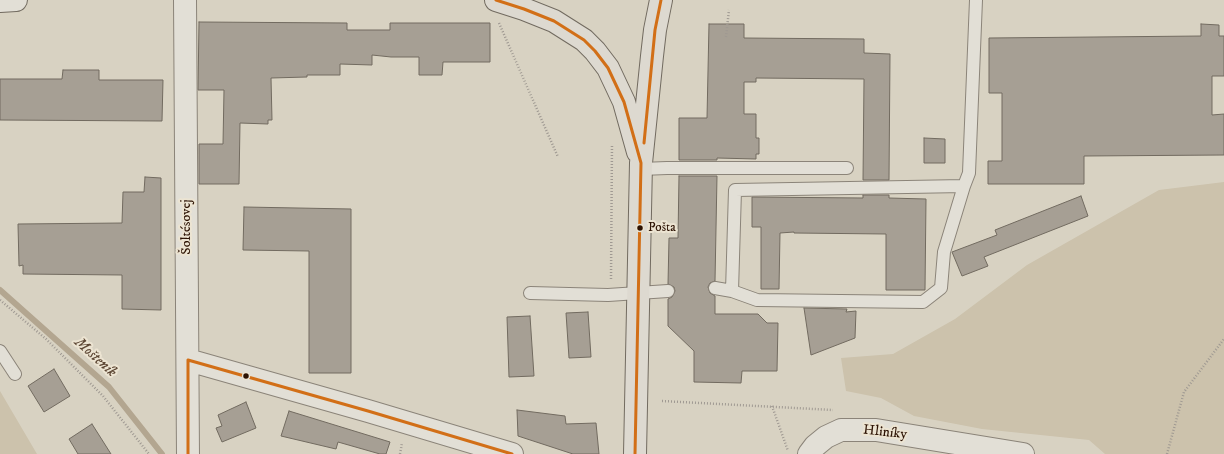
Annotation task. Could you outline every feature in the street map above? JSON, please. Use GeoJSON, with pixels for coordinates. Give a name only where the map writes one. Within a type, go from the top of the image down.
{"type":"FeatureCollection","features":[{"type":"Feature","properties":{"kind":"main road"},"geometry":{"type":"LineString","coordinates":[[635,454],[641,166],[652,49],[660,0]]}},
{"type":"Feature","properties":{"kind":"main road"},"geometry":{"type":"LineString","coordinates":[[497,10],[524,9],[554,21],[584,40],[595,51],[608,68],[624,102],[641,166]]}},
{"type":"Feature","properties":{"kind":"street"},"geometry":{"type":"LineString","coordinates":[[0,0],[16,0]]}},
{"type":"Feature","properties":{"kind":"street","name":"Šoltésovej"},"geometry":{"type":"LineString","coordinates":[[185,0],[188,454]]}},
{"type":"Feature","properties":{"kind":"street"},"geometry":{"type":"LineString","coordinates":[[188,360],[512,454]]}},
{"type":"Feature","properties":{"kind":"street","name":"Hliníky"},"geometry":{"type":"LineString","coordinates":[[809,454],[815,446],[826,437],[841,430],[876,430],[969,449],[1022,454]]}},
{"type":"Feature","properties":{"kind":"lane"},"geometry":{"type":"LineString","coordinates":[[715,288],[732,291],[757,300],[923,302],[941,288],[944,252],[969,173],[976,0]]}},
{"type":"Feature","properties":{"kind":"lane"},"geometry":{"type":"LineString","coordinates":[[641,166],[675,168],[847,168]]}},
{"type":"Feature","properties":{"kind":"lane"},"geometry":{"type":"LineString","coordinates":[[732,291],[735,190],[964,186]]}},
{"type":"Feature","properties":{"kind":"lane"},"geometry":{"type":"LineString","coordinates":[[530,293],[608,295],[668,291]]}},
{"type":"Feature","properties":{"kind":"lane"},"geometry":{"type":"LineString","coordinates":[[0,351],[15,374]]}},
{"type":"Feature","properties":{"kind":"path"},"geometry":{"type":"LineString","coordinates":[[497,10],[558,157]]}},
{"type":"Feature","properties":{"kind":"path"},"geometry":{"type":"LineString","coordinates":[[726,38],[729,10]]}},
{"type":"Feature","properties":{"kind":"path"},"geometry":{"type":"LineString","coordinates":[[611,284],[612,143]]}},
{"type":"Feature","properties":{"kind":"path"},"geometry":{"type":"LineString","coordinates":[[0,300],[46,339],[103,396],[149,454]]}},
{"type":"Feature","properties":{"kind":"path"},"geometry":{"type":"LineString","coordinates":[[1167,454],[1184,392],[1224,339]]}},
{"type":"Feature","properties":{"kind":"path"},"geometry":{"type":"LineString","coordinates":[[662,401],[772,406],[789,454]]}},
{"type":"Feature","properties":{"kind":"shaded area"},"geometry":{"type":"Polygon","coordinates":[[[1224,182],[1224,454],[1105,454],[1089,440],[982,429],[914,416],[881,398],[846,391],[841,358],[893,354],[955,319],[1027,265],[1159,190],[1224,182]]]}},
{"type":"Feature","properties":{"kind":"shaded area"},"geometry":{"type":"Polygon","coordinates":[[[0,391],[37,454],[0,454],[0,391]]]}},
{"type":"Feature","properties":{"kind":"building"},"geometry":{"type":"Polygon","coordinates":[[[199,22],[347,23],[347,30],[390,30],[390,23],[490,23],[490,62],[443,62],[442,75],[419,75],[419,57],[372,55],[372,65],[340,64],[340,75],[307,75],[307,77],[271,78],[272,120],[268,120],[268,124],[240,123],[239,184],[199,184],[199,144],[223,144],[224,90],[198,90],[199,22]]]}},
{"type":"Feature","properties":{"kind":"building"},"geometry":{"type":"Polygon","coordinates":[[[709,24],[744,24],[744,38],[864,39],[864,53],[890,54],[889,180],[863,180],[864,79],[756,78],[756,82],[744,82],[744,114],[756,114],[756,138],[759,138],[759,154],[756,154],[756,159],[717,158],[717,160],[679,160],[679,118],[707,118],[709,24]]]}},
{"type":"Feature","properties":{"kind":"building"},"geometry":{"type":"Polygon","coordinates":[[[1201,24],[1219,25],[1219,36],[1224,36],[1224,76],[1212,76],[1212,115],[1224,114],[1224,155],[1084,156],[1084,184],[988,184],[988,161],[1002,161],[1002,93],[989,93],[989,38],[1201,36],[1201,24]]]}},
{"type":"Feature","properties":{"kind":"building"},"geometry":{"type":"Polygon","coordinates":[[[63,70],[99,70],[99,80],[163,80],[162,121],[0,120],[0,79],[62,79],[63,70]]]}},
{"type":"Feature","properties":{"kind":"building"},"geometry":{"type":"Polygon","coordinates":[[[924,138],[945,139],[945,163],[924,163],[924,138]]]}},
{"type":"Feature","properties":{"kind":"building"},"geometry":{"type":"Polygon","coordinates":[[[679,176],[717,176],[715,281],[710,283],[708,287],[710,293],[715,296],[715,314],[758,314],[767,323],[778,323],[777,371],[742,371],[741,383],[694,382],[694,351],[668,326],[668,299],[672,297],[675,291],[674,287],[668,284],[669,238],[678,238],[679,176]]]}},
{"type":"Feature","properties":{"kind":"building"},"geometry":{"type":"Polygon","coordinates":[[[145,177],[161,178],[161,310],[122,309],[122,275],[23,274],[23,265],[19,266],[18,224],[122,223],[123,192],[144,192],[145,177]]]}},
{"type":"Feature","properties":{"kind":"building"},"geometry":{"type":"Polygon","coordinates":[[[863,195],[889,195],[889,198],[926,199],[925,290],[886,290],[886,234],[794,232],[780,233],[779,289],[761,289],[761,227],[752,227],[752,197],[863,198],[863,195]]]}},
{"type":"Feature","properties":{"kind":"building"},"geometry":{"type":"Polygon","coordinates":[[[1081,196],[1088,216],[984,257],[988,266],[962,276],[952,252],[997,235],[995,230],[1081,196]]]}},
{"type":"Feature","properties":{"kind":"building"},"geometry":{"type":"Polygon","coordinates":[[[244,207],[351,209],[351,373],[309,373],[309,251],[243,250],[244,207]]]}},
{"type":"Feature","properties":{"kind":"building"},"geometry":{"type":"Polygon","coordinates":[[[804,308],[847,309],[846,312],[856,311],[855,338],[811,355],[804,308]]]}},
{"type":"Feature","properties":{"kind":"building"},"geometry":{"type":"Polygon","coordinates":[[[588,312],[591,357],[569,358],[566,313],[588,312]]]}},
{"type":"Feature","properties":{"kind":"building"},"geometry":{"type":"Polygon","coordinates":[[[530,316],[534,376],[509,377],[507,317],[530,316]]]}},
{"type":"Feature","properties":{"kind":"building"},"geometry":{"type":"Polygon","coordinates":[[[54,369],[70,396],[44,412],[28,386],[54,369]]]}},
{"type":"Feature","properties":{"kind":"building"},"geometry":{"type":"Polygon","coordinates":[[[246,402],[256,428],[222,442],[216,428],[222,426],[218,415],[246,402]]]}},
{"type":"Feature","properties":{"kind":"building"},"geometry":{"type":"Polygon","coordinates":[[[517,410],[565,416],[566,424],[596,423],[599,454],[573,454],[518,436],[517,410]]]}},
{"type":"Feature","properties":{"kind":"building"},"geometry":{"type":"Polygon","coordinates":[[[289,411],[390,442],[386,454],[380,454],[338,442],[336,449],[281,436],[289,411]]]}},
{"type":"Feature","properties":{"kind":"building"},"geometry":{"type":"Polygon","coordinates":[[[92,424],[111,454],[78,454],[69,439],[92,424]]]}},
{"type":"Feature","properties":{"kind":"waterway","name":"Mošteník"},"geometry":{"type":"LineString","coordinates":[[0,290],[109,387],[162,454]]}},
{"type":"Feature","properties":{"kind":"transit line"},"geometry":{"type":"LineString","coordinates":[[496,0],[554,21],[584,40],[608,68],[624,102],[641,163],[635,454]]}},
{"type":"Feature","properties":{"kind":"transit line"},"geometry":{"type":"LineString","coordinates":[[644,143],[655,30],[661,0]]}},
{"type":"Feature","properties":{"kind":"transit line"},"geometry":{"type":"LineString","coordinates":[[188,360],[512,454]]}},
{"type":"Feature","properties":{"kind":"transit line"},"geometry":{"type":"LineString","coordinates":[[188,360],[188,454]]}},
{"type":"Feature","properties":{"kind":"place","name":"Pošta"},"geometry":{"type":"Point","coordinates":[640,228]}}]}
